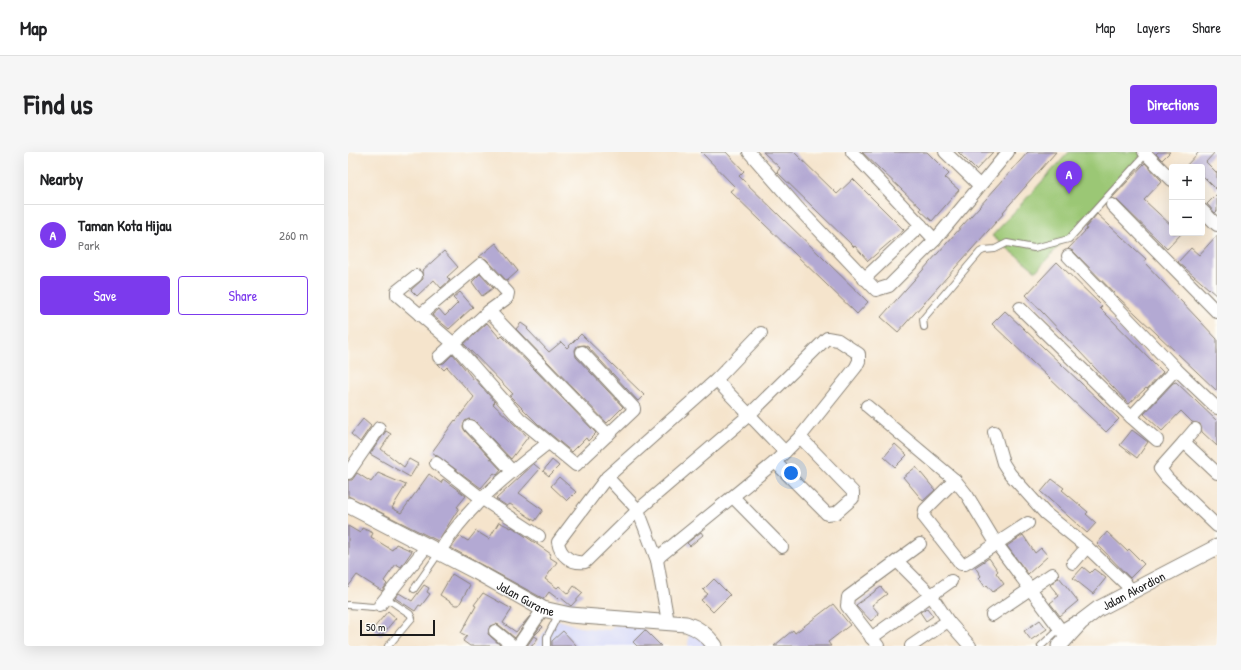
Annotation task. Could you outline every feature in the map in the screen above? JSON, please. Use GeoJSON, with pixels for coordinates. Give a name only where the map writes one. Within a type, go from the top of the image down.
{"type":"FeatureCollection","features":[{"type":"Feature","properties":{"kind":"street"},"geometry":{"type":"LineString","coordinates":[[749,152],[864,279],[876,290],[884,289],[935,240],[1008,152]]}},
{"type":"Feature","properties":{"kind":"street"},"geometry":{"type":"LineString","coordinates":[[852,152],[935,240]]}},
{"type":"Feature","properties":{"kind":"street"},"geometry":{"type":"LineString","coordinates":[[944,152],[979,186]]}},
{"type":"Feature","properties":{"kind":"street"},"geometry":{"type":"LineString","coordinates":[[1145,153],[1169,177]]}},
{"type":"Feature","properties":{"kind":"street"},"geometry":{"type":"LineString","coordinates":[[1112,205],[1217,312]]}},
{"type":"Feature","properties":{"kind":"street"},"geometry":{"type":"LineString","coordinates":[[1205,213],[1217,225]]}},
{"type":"Feature","properties":{"kind":"street"},"geometry":{"type":"LineString","coordinates":[[864,279],[921,224]]}},
{"type":"Feature","properties":{"kind":"street"},"geometry":{"type":"LineString","coordinates":[[1068,256],[1176,369],[1217,408]]}},
{"type":"Feature","properties":{"kind":"street"},"geometry":{"type":"LineString","coordinates":[[420,315],[481,264],[508,293],[507,298],[489,311],[439,357]]}},
{"type":"Feature","properties":{"kind":"street"},"geometry":{"type":"LineString","coordinates":[[416,276],[396,293],[454,344],[520,419],[576,465],[633,412],[634,408],[582,352]]}},
{"type":"Feature","properties":{"kind":"street"},"geometry":{"type":"LineString","coordinates":[[1020,308],[1131,417],[1157,440]]}},
{"type":"Feature","properties":{"kind":"street"},"geometry":{"type":"LineString","coordinates":[[489,311],[608,434]]}},
{"type":"Feature","properties":{"kind":"street"},"geometry":{"type":"LineString","coordinates":[[657,560],[661,555],[775,462],[800,437],[856,367],[859,360],[859,354],[838,340],[827,338],[749,415],[638,510],[584,562],[578,563],[563,555],[559,550],[558,542],[607,477],[716,380],[760,333]]}},
{"type":"Feature","properties":{"kind":"street"},"geometry":{"type":"LineString","coordinates":[[1131,417],[1176,369]]}},
{"type":"Feature","properties":{"kind":"street"},"geometry":{"type":"LineString","coordinates":[[716,380],[785,452]]}},
{"type":"Feature","properties":{"kind":"street"},"geometry":{"type":"LineString","coordinates":[[867,406],[955,480],[967,495],[996,543],[1061,637]]}},
{"type":"Feature","properties":{"kind":"street"},"geometry":{"type":"LineString","coordinates":[[470,426],[512,471]]}},
{"type":"Feature","properties":{"kind":"street"},"geometry":{"type":"LineString","coordinates":[[348,473],[379,428]]}},
{"type":"Feature","properties":{"kind":"street"},"geometry":{"type":"LineString","coordinates":[[1195,429],[1162,465],[1160,471],[1217,526]]}},
{"type":"Feature","properties":{"kind":"street"},"geometry":{"type":"LineString","coordinates":[[994,432],[1003,463],[1010,474],[1045,513],[1087,547],[1132,590]]}},
{"type":"Feature","properties":{"kind":"street"},"geometry":{"type":"LineString","coordinates":[[775,462],[828,514],[836,513],[853,498],[853,492],[800,437]]}},
{"type":"Feature","properties":{"kind":"street"},"geometry":{"type":"LineString","coordinates":[[1184,442],[1217,473]]}},
{"type":"Feature","properties":{"kind":"street"},"geometry":{"type":"LineString","coordinates":[[383,602],[433,550],[448,537],[481,498],[548,443]]}},
{"type":"Feature","properties":{"kind":"street"},"geometry":{"type":"LineString","coordinates":[[436,463],[481,498],[539,536]]}},
{"type":"Feature","properties":{"kind":"street"},"geometry":{"type":"LineString","coordinates":[[607,477],[638,510],[657,560],[668,622]]}},
{"type":"Feature","properties":{"kind":"street"},"geometry":{"type":"LineString","coordinates":[[955,480],[925,510],[924,517],[961,564],[965,564],[970,561],[1028,522]]}},
{"type":"Feature","properties":{"kind":"street"},"geometry":{"type":"LineString","coordinates":[[733,497],[782,547]]}},
{"type":"Feature","properties":{"kind":"street","name":"Jalan Gurame"},"geometry":{"type":"LineString","coordinates":[[351,508],[543,609],[559,613],[668,622],[697,628],[705,634],[715,646]]}},
{"type":"Feature","properties":{"kind":"street"},"geometry":{"type":"LineString","coordinates":[[920,544],[848,597],[848,606],[875,642],[931,595],[951,581]]}},
{"type":"Feature","properties":{"kind":"street"},"geometry":{"type":"LineString","coordinates":[[1073,563],[1087,547]]}},
{"type":"Feature","properties":{"kind":"street","name":"Jalan Akordion"},"geometry":{"type":"LineString","coordinates":[[1061,637],[1090,615],[1132,590],[1217,547]]}},
{"type":"Feature","properties":{"kind":"street"},"geometry":{"type":"LineString","coordinates":[[897,561],[931,595],[948,621],[970,646]]}},
{"type":"Feature","properties":{"kind":"street"},"geometry":{"type":"LineString","coordinates":[[992,615],[1052,574]]}},
{"type":"Feature","properties":{"kind":"street"},"geometry":{"type":"LineString","coordinates":[[518,646],[543,609]]}},
{"type":"Feature","properties":{"kind":"street"},"geometry":{"type":"LineString","coordinates":[[911,646],[948,621]]}},
{"type":"Feature","properties":{"kind":"street"},"geometry":{"type":"LineString","coordinates":[[495,631],[513,646]]}},
{"type":"Feature","properties":{"kind":"lane"},"geometry":{"type":"LineString","coordinates":[[924,327],[923,319],[980,252],[995,249],[1007,243],[1034,248],[1069,239],[1145,153]]}},
{"type":"Feature","properties":{"kind":"lane"},"geometry":{"type":"LineString","coordinates":[[414,589],[433,550]]}},
{"type":"Feature","properties":{"kind":"lane"},"geometry":{"type":"LineString","coordinates":[[348,605],[373,607],[383,602],[410,614],[412,618],[388,646]]}},
{"type":"Feature","properties":{"kind":"lane"},"geometry":{"type":"LineString","coordinates":[[547,646],[547,637],[559,613]]}},
{"type":"Feature","properties":{"kind":"lane"},"geometry":{"type":"LineString","coordinates":[[1041,646],[1061,637]]}},
{"type":"Feature","properties":{"kind":"shaded area"},"geometry":{"type":"Polygon","coordinates":[[[553,618],[579,627],[609,630],[616,625],[643,628],[663,646],[535,646],[553,618]]]}},
{"type":"Feature","properties":{"kind":"shaded area"},"geometry":{"type":"Polygon","coordinates":[[[689,629],[710,646],[688,646],[689,629]]]}},
{"type":"Feature","properties":{"kind":"green space"},"geometry":{"type":"Polygon","coordinates":[[[1069,152],[1145,152],[1036,271],[992,236],[1069,152]]]}},
{"type":"Feature","properties":{"kind":"building"},"geometry":{"type":"Polygon","coordinates":[[[701,152],[726,152],[744,171],[739,176],[868,302],[857,314],[730,191],[735,187],[701,152]]]}},
{"type":"Feature","properties":{"kind":"building"},"geometry":{"type":"Polygon","coordinates":[[[763,152],[794,152],[837,194],[853,179],[904,230],[868,261],[855,246],[854,247],[777,172],[780,168],[763,152]]]}},
{"type":"Feature","properties":{"kind":"building"},"geometry":{"type":"Polygon","coordinates":[[[862,152],[927,152],[949,174],[945,178],[959,190],[932,221],[920,210],[921,208],[862,152]]]}},
{"type":"Feature","properties":{"kind":"building"},"geometry":{"type":"Polygon","coordinates":[[[958,152],[993,152],[976,170],[958,152]]]}},
{"type":"Feature","properties":{"kind":"building"},"geometry":{"type":"Polygon","coordinates":[[[1028,152],[1056,152],[898,332],[881,317],[1028,152]]]}},
{"type":"Feature","properties":{"kind":"building"},"geometry":{"type":"Polygon","coordinates":[[[1158,152],[1170,152],[1162,160],[1156,154],[1158,152]]]}},
{"type":"Feature","properties":{"kind":"building"},"geometry":{"type":"Polygon","coordinates":[[[1199,152],[1215,152],[1206,162],[1217,173],[1217,190],[1205,178],[1205,164],[1188,164],[1199,152]]]}},
{"type":"Feature","properties":{"kind":"building"},"geometry":{"type":"Polygon","coordinates":[[[1145,163],[1162,181],[1144,200],[1169,223],[1169,236],[1179,236],[1167,249],[1117,200],[1112,198],[1145,163]]]}},
{"type":"Feature","properties":{"kind":"building"},"geometry":{"type":"Polygon","coordinates":[[[1217,194],[1217,211],[1215,213],[1207,204],[1217,194]]]}},
{"type":"Feature","properties":{"kind":"building"},"geometry":{"type":"Polygon","coordinates":[[[1097,214],[1146,259],[1144,262],[1217,339],[1217,391],[1117,296],[1073,251],[1068,249],[1087,229],[1086,227],[1097,214]]]}},
{"type":"Feature","properties":{"kind":"building"},"geometry":{"type":"Polygon","coordinates":[[[1217,235],[1217,296],[1178,262],[1191,248],[1199,255],[1217,235]]]}},
{"type":"Feature","properties":{"kind":"building"},"geometry":{"type":"Polygon","coordinates":[[[496,243],[518,271],[507,281],[486,259],[479,257],[496,243]]]}},
{"type":"Feature","properties":{"kind":"building"},"geometry":{"type":"Polygon","coordinates":[[[444,251],[458,267],[447,277],[450,280],[441,288],[434,280],[417,296],[411,290],[423,279],[422,271],[444,251]]]}},
{"type":"Feature","properties":{"kind":"building"},"geometry":{"type":"Polygon","coordinates":[[[1057,262],[1102,306],[1100,308],[1163,372],[1147,389],[1146,388],[1129,404],[1026,295],[1057,262]]]}},
{"type":"Feature","properties":{"kind":"building"},"geometry":{"type":"Polygon","coordinates":[[[480,274],[493,288],[482,296],[472,282],[480,274]]]}},
{"type":"Feature","properties":{"kind":"building"},"geometry":{"type":"Polygon","coordinates":[[[460,292],[473,307],[449,329],[432,315],[439,309],[445,316],[458,303],[453,298],[460,292]]]}},
{"type":"Feature","properties":{"kind":"building"},"geometry":{"type":"Polygon","coordinates":[[[1005,311],[1119,419],[1106,432],[992,324],[1005,311]]]}},
{"type":"Feature","properties":{"kind":"building"},"geometry":{"type":"Polygon","coordinates":[[[487,323],[500,338],[502,336],[505,339],[596,433],[588,441],[586,438],[572,452],[538,424],[510,396],[513,394],[464,344],[487,323]]]}},
{"type":"Feature","properties":{"kind":"building"},"geometry":{"type":"Polygon","coordinates":[[[521,323],[528,328],[527,329],[549,352],[561,342],[567,348],[581,334],[644,395],[638,401],[588,347],[584,345],[577,346],[575,350],[576,357],[623,407],[607,423],[516,329],[521,323]]]}},
{"type":"Feature","properties":{"kind":"building"},"geometry":{"type":"Polygon","coordinates":[[[453,354],[474,380],[475,379],[495,402],[493,404],[528,437],[511,459],[475,421],[469,419],[465,421],[463,427],[465,431],[501,470],[497,475],[494,473],[481,488],[432,452],[474,397],[447,367],[444,370],[438,364],[444,363],[453,354]]]}},
{"type":"Feature","properties":{"kind":"building"},"geometry":{"type":"Polygon","coordinates":[[[1176,382],[1217,421],[1217,446],[1202,432],[1200,424],[1192,422],[1181,411],[1162,431],[1144,414],[1173,383],[1176,382]]]}},
{"type":"Feature","properties":{"kind":"building"},"geometry":{"type":"Polygon","coordinates":[[[363,419],[371,426],[360,442],[351,434],[363,419]]]}},
{"type":"Feature","properties":{"kind":"building"},"geometry":{"type":"Polygon","coordinates":[[[1132,430],[1148,442],[1137,458],[1120,445],[1132,430]]]}},
{"type":"Feature","properties":{"kind":"building"},"geometry":{"type":"Polygon","coordinates":[[[386,431],[391,434],[381,449],[404,467],[409,459],[418,464],[410,477],[370,454],[386,431]]]}},
{"type":"Feature","properties":{"kind":"building"},"geometry":{"type":"Polygon","coordinates":[[[895,444],[907,455],[895,467],[884,457],[895,444]]]}},
{"type":"Feature","properties":{"kind":"building"},"geometry":{"type":"Polygon","coordinates":[[[552,460],[559,466],[549,476],[543,471],[552,460]]]}},
{"type":"Feature","properties":{"kind":"building"},"geometry":{"type":"Polygon","coordinates":[[[534,464],[540,469],[519,493],[543,510],[535,521],[510,504],[507,506],[496,499],[534,464]]]}},
{"type":"Feature","properties":{"kind":"building"},"geometry":{"type":"Polygon","coordinates":[[[916,467],[935,490],[923,501],[903,477],[916,467]]]}},
{"type":"Feature","properties":{"kind":"building"},"geometry":{"type":"Polygon","coordinates":[[[357,473],[371,482],[378,473],[406,485],[392,508],[401,513],[429,474],[441,483],[443,479],[466,496],[457,507],[459,508],[438,541],[348,496],[348,480],[352,480],[357,473]]]}},
{"type":"Feature","properties":{"kind":"building"},"geometry":{"type":"Polygon","coordinates":[[[559,477],[576,492],[567,501],[551,486],[559,477]]]}},
{"type":"Feature","properties":{"kind":"building"},"geometry":{"type":"Polygon","coordinates":[[[1052,479],[1064,488],[1062,490],[1088,512],[1086,514],[1096,523],[1087,533],[1041,492],[1052,479]]]}},
{"type":"Feature","properties":{"kind":"building"},"geometry":{"type":"Polygon","coordinates":[[[499,522],[511,528],[512,527],[551,554],[549,557],[557,562],[545,579],[557,588],[559,586],[568,594],[574,586],[583,593],[571,606],[560,597],[558,599],[549,592],[544,599],[451,548],[460,536],[468,541],[476,531],[489,539],[499,522]]]}},
{"type":"Feature","properties":{"kind":"building"},"geometry":{"type":"Polygon","coordinates":[[[348,526],[360,533],[362,528],[373,533],[371,537],[392,550],[396,544],[412,551],[401,567],[396,564],[384,581],[387,584],[382,591],[357,575],[348,587],[348,526]]]}},
{"type":"Feature","properties":{"kind":"building"},"geometry":{"type":"Polygon","coordinates":[[[701,532],[703,535],[690,546],[687,543],[701,532]]]}},
{"type":"Feature","properties":{"kind":"building"},"geometry":{"type":"Polygon","coordinates":[[[1107,532],[1127,551],[1129,549],[1144,564],[1130,578],[1097,544],[1107,532]]]}},
{"type":"Feature","properties":{"kind":"building"},"geometry":{"type":"Polygon","coordinates":[[[1023,535],[1035,553],[1041,548],[1048,556],[1028,574],[1007,546],[1023,535]]]}},
{"type":"Feature","properties":{"kind":"building"},"geometry":{"type":"Polygon","coordinates":[[[989,558],[998,571],[996,573],[1004,584],[993,592],[987,585],[985,587],[979,578],[981,576],[975,567],[989,558]]]}},
{"type":"Feature","properties":{"kind":"building"},"geometry":{"type":"Polygon","coordinates":[[[1083,567],[1090,573],[1094,569],[1106,578],[1093,594],[1073,578],[1083,567]]]}},
{"type":"Feature","properties":{"kind":"building"},"geometry":{"type":"Polygon","coordinates":[[[452,574],[470,585],[459,605],[455,605],[440,595],[452,574]]]}},
{"type":"Feature","properties":{"kind":"building"},"geometry":{"type":"Polygon","coordinates":[[[1059,577],[1078,601],[1060,616],[1050,603],[1059,596],[1050,585],[1059,577]]]}},
{"type":"Feature","properties":{"kind":"building"},"geometry":{"type":"Polygon","coordinates":[[[714,579],[730,595],[713,612],[701,600],[708,594],[703,590],[714,579]]]}},
{"type":"Feature","properties":{"kind":"building"},"geometry":{"type":"Polygon","coordinates":[[[424,585],[429,588],[427,592],[430,594],[415,611],[395,598],[399,593],[412,601],[424,585]]]}},
{"type":"Feature","properties":{"kind":"building"},"geometry":{"type":"Polygon","coordinates":[[[881,587],[887,594],[872,605],[879,614],[871,621],[856,605],[881,587]]]}},
{"type":"Feature","properties":{"kind":"building"},"geometry":{"type":"Polygon","coordinates":[[[483,593],[512,609],[503,623],[516,632],[530,616],[515,638],[499,625],[496,624],[490,626],[488,634],[501,646],[470,646],[463,641],[467,636],[461,633],[476,606],[474,605],[483,593]]]}},
{"type":"Feature","properties":{"kind":"building"},"geometry":{"type":"Polygon","coordinates":[[[833,604],[850,625],[828,642],[831,646],[774,646],[793,630],[795,633],[833,604]]]}},
{"type":"Feature","properties":{"kind":"building"},"geometry":{"type":"Polygon","coordinates":[[[927,608],[933,616],[926,621],[920,612],[927,608]]]}},
{"type":"Feature","properties":{"kind":"building"},"geometry":{"type":"Polygon","coordinates":[[[388,611],[396,618],[381,636],[373,629],[388,611]]]}},
{"type":"Feature","properties":{"kind":"building"},"geometry":{"type":"Polygon","coordinates":[[[1040,620],[1047,629],[1031,640],[1024,631],[1040,620]]]}},
{"type":"Feature","properties":{"kind":"building"},"geometry":{"type":"Polygon","coordinates":[[[541,625],[543,627],[534,636],[538,638],[532,646],[527,646],[541,625]]]}},
{"type":"Feature","properties":{"kind":"building"},"geometry":{"type":"Polygon","coordinates":[[[645,630],[661,646],[637,646],[633,642],[645,630]]]}},
{"type":"Feature","properties":{"kind":"building"},"geometry":{"type":"Polygon","coordinates":[[[563,631],[577,646],[552,646],[552,641],[563,631]]]}},
{"type":"Feature","properties":{"kind":"place","name":"Taman Kota Hijau"},"geometry":{"type":"Point","coordinates":[1069,194]}}]}
